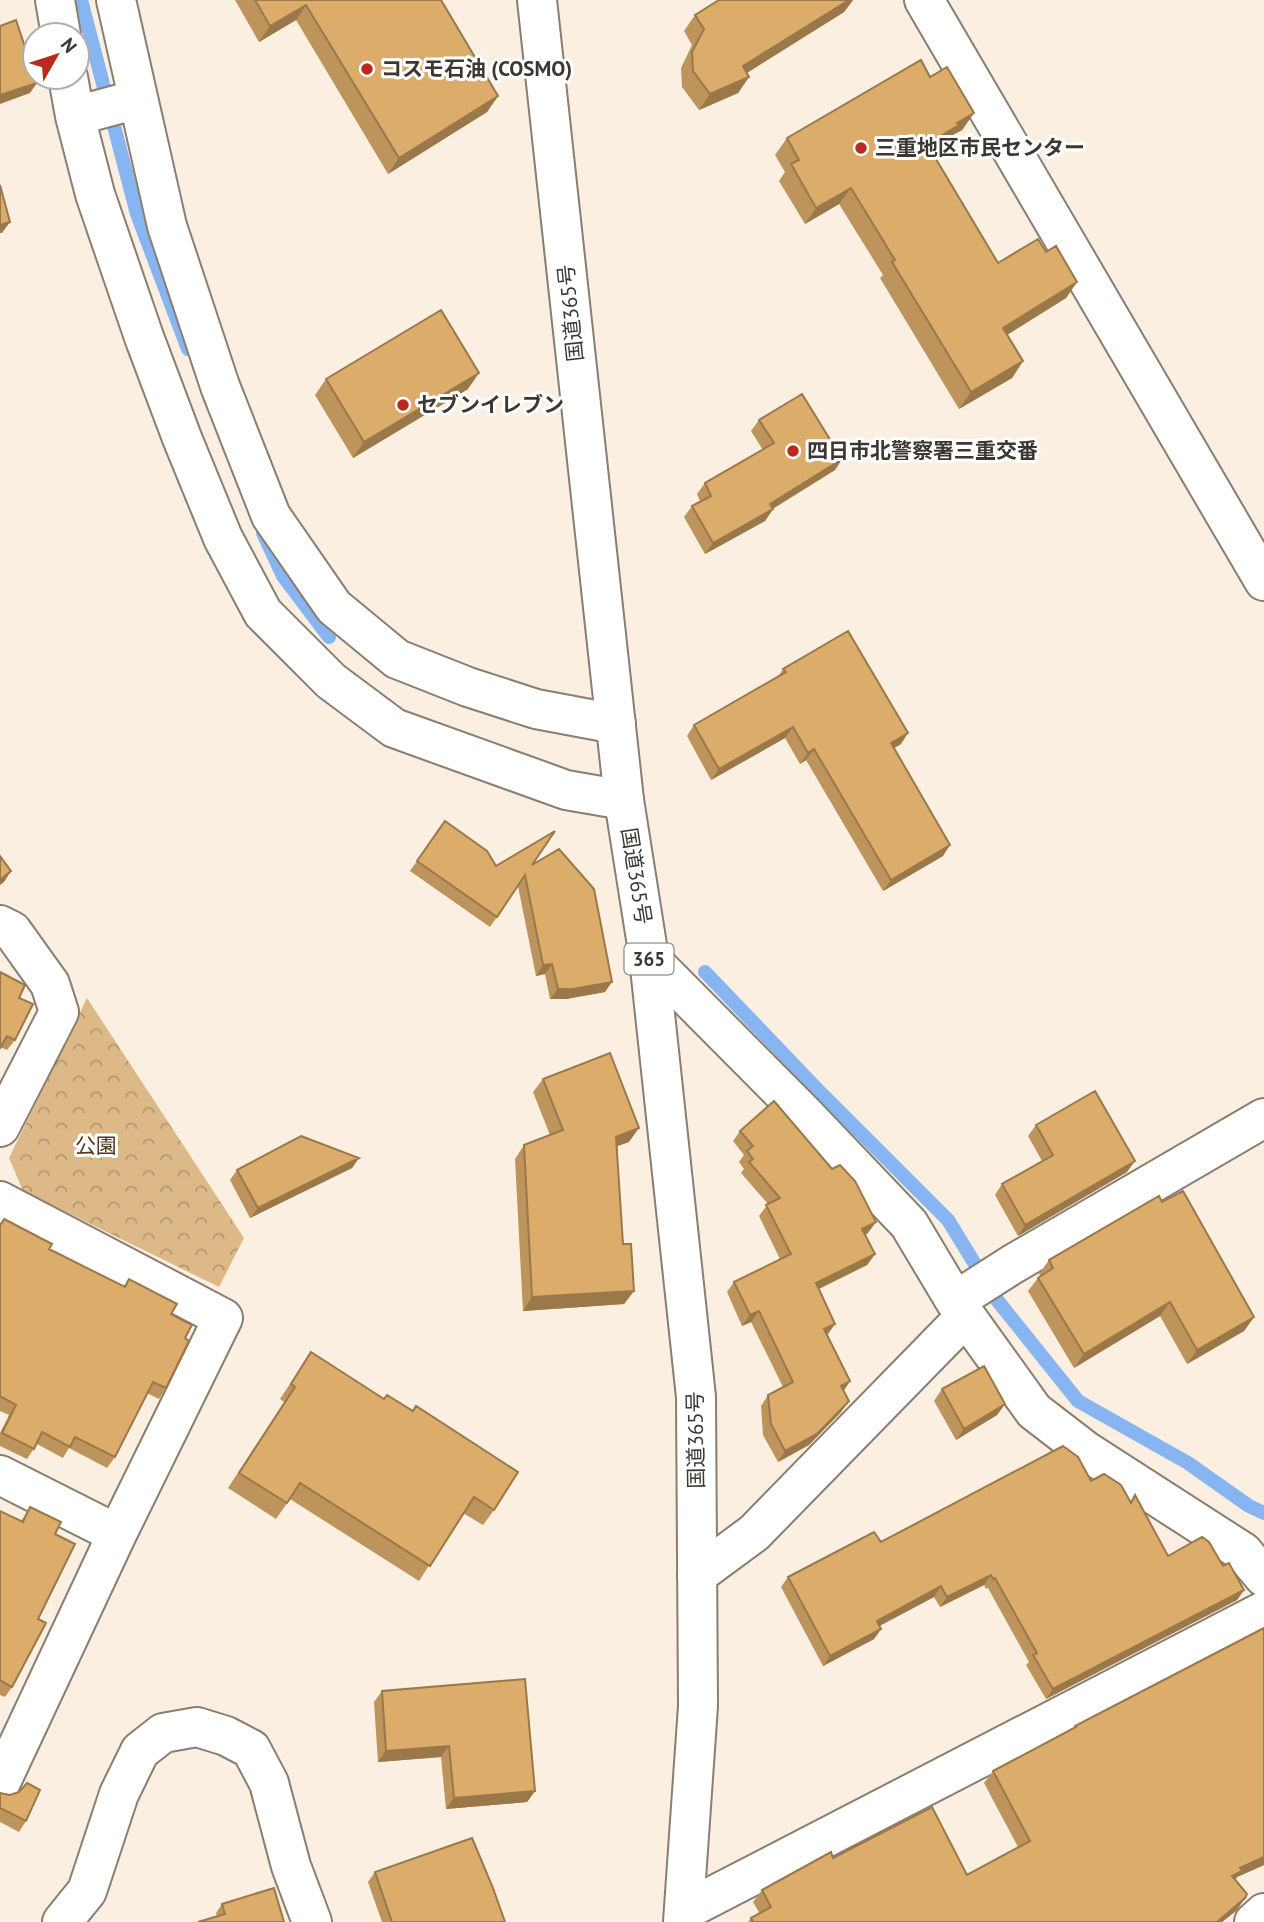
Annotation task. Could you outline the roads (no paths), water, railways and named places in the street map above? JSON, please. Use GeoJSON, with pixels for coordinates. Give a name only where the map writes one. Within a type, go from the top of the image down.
{"type":"FeatureCollection","features":[{"type":"Feature","properties":{"kind":"main road"},"geometry":{"type":"LineString","coordinates":[[55,0],[59,21]]}},
{"type":"Feature","properties":{"kind":"main road"},"geometry":{"type":"LineString","coordinates":[[116,0],[167,226],[220,386],[271,516],[334,607],[397,659],[468,687],[536,709],[615,724]]}},
{"type":"Feature","properties":{"kind":"main road","name":"国道365号"},"geometry":{"type":"LineString","coordinates":[[537,0],[615,724],[649,958],[696,1397],[698,1706],[683,1916]]}},
{"type":"Feature","properties":{"kind":"main road"},"geometry":{"type":"LineString","coordinates":[[924,0],[1264,581]]}},
{"type":"Feature","properties":{"kind":"main road"},"geometry":{"type":"LineString","coordinates":[[71,91],[95,194],[144,337],[223,538],[263,613],[331,681],[394,728],[566,790],[624,800]]}},
{"type":"Feature","properties":{"kind":"main road"},"geometry":{"type":"LineString","coordinates":[[75,116],[138,99]]}},
{"type":"Feature","properties":{"kind":"main road"},"geometry":{"type":"LineString","coordinates":[[0,925],[12,931],[50,984],[59,1012],[0,1127]]}},
{"type":"Feature","properties":{"kind":"main road"},"geometry":{"type":"LineString","coordinates":[[649,958],[909,1224],[960,1305],[1034,1411],[1086,1451],[1243,1552],[1264,1577]]}},
{"type":"Feature","properties":{"kind":"main road"},"geometry":{"type":"LineString","coordinates":[[697,1575],[754,1533],[960,1305],[1013,1264],[1264,1118]]}},
{"type":"Feature","properties":{"kind":"main road"},"geometry":{"type":"LineString","coordinates":[[0,1201],[223,1318],[117,1534],[8,1745],[0,1784]]}},
{"type":"Feature","properties":{"kind":"main road"},"geometry":{"type":"LineString","coordinates":[[0,1475],[117,1534]]}},
{"type":"Feature","properties":{"kind":"main road"},"geometry":{"type":"LineString","coordinates":[[683,1916],[1264,1611]]}},
{"type":"Feature","properties":{"kind":"main road"},"geometry":{"type":"LineString","coordinates":[[62,1922],[87,1891],[119,1794],[140,1751],[163,1733],[197,1727],[226,1736],[251,1749],[269,1783],[292,1866],[312,1922]]}},
{"type":"Feature","properties":{"kind":"main road"},"geometry":{"type":"LineString","coordinates":[[1254,1922],[1264,1913]]}},
{"type":"Feature","properties":{"kind":"waterway"},"geometry":{"type":"LineString","coordinates":[[81,0],[137,214],[188,349]]}},
{"type":"Feature","properties":{"kind":"waterway"},"geometry":{"type":"LineString","coordinates":[[263,533],[283,576],[329,637]]}},
{"type":"Feature","properties":{"kind":"waterway"},"geometry":{"type":"LineString","coordinates":[[705,972],[948,1220],[997,1300],[1078,1401],[1188,1463],[1249,1506],[1264,1513]]}},
{"type":"Feature","properties":{"kind":"place","name":"コスモ石油 (COSMO)"},"geometry":{"type":"Point","coordinates":[367,69]}},
{"type":"Feature","properties":{"kind":"place","name":"三重地区市民センター"},"geometry":{"type":"Point","coordinates":[861,148]}},
{"type":"Feature","properties":{"kind":"place","name":"セブンイレブン"},"geometry":{"type":"Point","coordinates":[403,405]}},
{"type":"Feature","properties":{"kind":"place","name":"四日市北警察署三重交番"},"geometry":{"type":"Point","coordinates":[793,451]}},
{"type":"Feature","properties":{"kind":"park label","name":"公園"},"geometry":{"type":"Point","coordinates":[96,1146]}}]}
